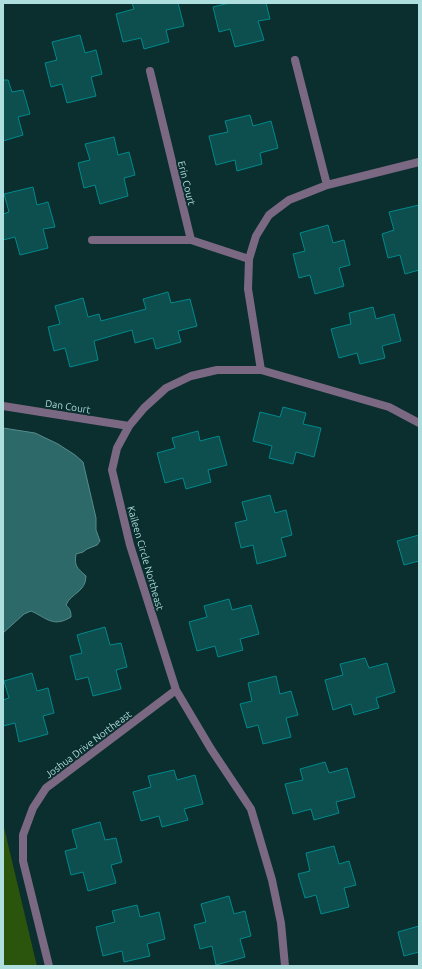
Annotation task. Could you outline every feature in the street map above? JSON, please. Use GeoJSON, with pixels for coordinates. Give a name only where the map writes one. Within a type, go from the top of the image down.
{"type":"FeatureCollection","features":[{"type":"Feature","properties":{"kind":"street"},"geometry":{"type":"LineString","coordinates":[[295,60],[327,185]]}},
{"type":"Feature","properties":{"kind":"street","name":"Erin Court"},"geometry":{"type":"LineString","coordinates":[[150,71],[191,240]]}},
{"type":"Feature","properties":{"kind":"street"},"geometry":{"type":"LineString","coordinates":[[261,370],[248,289],[249,259],[256,236],[269,215],[289,200],[327,185],[419,162]]}},
{"type":"Feature","properties":{"kind":"street"},"geometry":{"type":"LineString","coordinates":[[92,240],[191,240],[249,259]]}},
{"type":"Feature","properties":{"kind":"street","name":"Kaileen Circle Northeast"},"geometry":{"type":"LineString","coordinates":[[285,966],[281,923],[272,880],[251,809],[211,749],[176,690],[130,545],[112,470],[117,448],[129,426],[144,408],[166,388],[191,376],[217,370],[261,370],[389,407],[419,423]]}},
{"type":"Feature","properties":{"kind":"street","name":"Dan Court"},"geometry":{"type":"LineString","coordinates":[[3,406],[129,426]]}},
{"type":"Feature","properties":{"kind":"street","name":"Joshua Drive Northeast"},"geometry":{"type":"LineString","coordinates":[[49,966],[24,861],[23,835],[33,808],[46,788],[176,690]]}},
{"type":"Feature","properties":{"kind":"green space"},"geometry":{"type":"Polygon","coordinates":[[[3,823],[35,958],[37,966],[3,966],[3,823]]]}},
{"type":"Feature","properties":{"kind":"water"},"geometry":{"type":"Polygon","coordinates":[[[3,428],[35,433],[58,444],[83,462],[96,518],[96,530],[100,541],[97,545],[76,554],[75,561],[77,566],[86,576],[84,586],[68,601],[66,605],[70,610],[71,617],[55,622],[31,611],[24,614],[3,633],[3,428]]]}},
{"type":"Feature","properties":{"kind":"building"},"geometry":{"type":"Polygon","coordinates":[[[132,3],[178,3],[184,26],[166,30],[169,42],[144,49],[141,38],[123,42],[116,14],[134,9],[132,3]]]}},
{"type":"Feature","properties":{"kind":"building"},"geometry":{"type":"Polygon","coordinates":[[[229,3],[266,3],[270,19],[258,21],[264,40],[235,47],[230,29],[219,32],[213,7],[229,3]]]}},
{"type":"Feature","properties":{"kind":"building"},"geometry":{"type":"Polygon","coordinates":[[[80,35],[85,53],[96,50],[102,74],[91,77],[96,96],[67,103],[62,84],[51,87],[45,63],[57,60],[52,42],[80,35]]]}},
{"type":"Feature","properties":{"kind":"building"},"geometry":{"type":"Polygon","coordinates":[[[3,80],[8,80],[12,92],[23,90],[30,114],[18,117],[23,135],[3,141],[3,80]]]}},
{"type":"Feature","properties":{"kind":"building"},"geometry":{"type":"Polygon","coordinates":[[[250,115],[253,126],[271,121],[278,148],[260,153],[262,164],[237,171],[235,160],[216,165],[209,136],[228,132],[225,121],[250,115]]]}},
{"type":"Feature","properties":{"kind":"building"},"geometry":{"type":"Polygon","coordinates":[[[114,137],[118,155],[129,152],[135,175],[124,178],[128,196],[100,204],[95,185],[84,188],[78,163],[90,160],[85,144],[114,137]]]}},
{"type":"Feature","properties":{"kind":"building"},"geometry":{"type":"Polygon","coordinates":[[[33,187],[37,205],[48,202],[55,227],[43,229],[48,248],[20,255],[15,237],[3,240],[3,214],[9,212],[4,194],[33,187]]]}},
{"type":"Feature","properties":{"kind":"building"},"geometry":{"type":"Polygon","coordinates":[[[419,205],[419,270],[405,274],[400,255],[388,258],[382,234],[394,230],[389,212],[419,205]]]}},
{"type":"Feature","properties":{"kind":"building"},"geometry":{"type":"Polygon","coordinates":[[[328,225],[333,243],[344,240],[350,265],[339,268],[344,286],[315,294],[310,275],[299,278],[293,254],[305,251],[300,233],[328,225]]]}},
{"type":"Feature","properties":{"kind":"building"},"geometry":{"type":"Polygon","coordinates":[[[168,292],[171,303],[190,299],[197,326],[178,331],[181,342],[156,349],[153,338],[135,343],[132,330],[94,341],[98,360],[70,367],[65,348],[54,351],[48,327],[60,324],[55,306],[83,298],[88,317],[99,314],[101,321],[146,309],[143,299],[168,292]]]}},
{"type":"Feature","properties":{"kind":"building"},"geometry":{"type":"Polygon","coordinates":[[[373,307],[376,319],[394,314],[401,341],[382,346],[385,358],[360,364],[357,353],[339,358],[331,329],[351,324],[349,313],[373,307]]]}},
{"type":"Feature","properties":{"kind":"building"},"geometry":{"type":"Polygon","coordinates":[[[283,407],[306,413],[303,424],[321,428],[314,457],[296,452],[293,464],[269,458],[272,446],[253,441],[260,412],[280,417],[283,407]]]}},
{"type":"Feature","properties":{"kind":"building"},"geometry":{"type":"Polygon","coordinates":[[[198,431],[200,441],[219,436],[227,465],[208,470],[211,482],[186,489],[183,478],[165,483],[157,453],[175,448],[172,438],[198,431]]]}},
{"type":"Feature","properties":{"kind":"building"},"geometry":{"type":"Polygon","coordinates":[[[270,495],[275,513],[286,510],[292,535],[281,538],[286,556],[257,564],[253,545],[241,548],[235,523],[247,520],[242,502],[270,495]]]}},
{"type":"Feature","properties":{"kind":"building"},"geometry":{"type":"Polygon","coordinates":[[[419,535],[419,561],[404,565],[397,541],[419,535]]]}},
{"type":"Feature","properties":{"kind":"building"},"geometry":{"type":"Polygon","coordinates":[[[229,599],[232,610],[251,605],[259,634],[240,639],[243,650],[218,657],[215,646],[197,651],[189,622],[207,617],[204,606],[229,599]]]}},
{"type":"Feature","properties":{"kind":"building"},"geometry":{"type":"Polygon","coordinates":[[[105,627],[110,645],[121,643],[127,667],[116,670],[121,689],[93,696],[88,677],[76,680],[70,656],[82,653],[77,635],[105,627]]]}},
{"type":"Feature","properties":{"kind":"building"},"geometry":{"type":"Polygon","coordinates":[[[365,658],[369,668],[387,663],[395,692],[376,698],[379,708],[354,715],[351,704],[333,710],[325,680],[343,675],[340,664],[365,658]]]}},
{"type":"Feature","properties":{"kind":"building"},"geometry":{"type":"Polygon","coordinates":[[[32,673],[37,691],[48,688],[54,713],[43,716],[48,734],[19,742],[15,723],[3,726],[3,700],[9,698],[4,681],[32,673]]]}},
{"type":"Feature","properties":{"kind":"building"},"geometry":{"type":"Polygon","coordinates":[[[276,676],[280,694],[291,691],[298,715],[286,718],[291,737],[263,744],[258,725],[247,728],[240,704],[252,701],[248,683],[276,676]]]}},
{"type":"Feature","properties":{"kind":"building"},"geometry":{"type":"Polygon","coordinates":[[[325,762],[329,773],[347,768],[355,797],[336,802],[339,813],[314,820],[311,809],[293,814],[285,784],[303,780],[300,769],[325,762]]]}},
{"type":"Feature","properties":{"kind":"building"},"geometry":{"type":"Polygon","coordinates":[[[174,770],[177,780],[195,775],[203,804],[184,809],[188,820],[162,827],[159,816],[141,821],[133,792],[151,787],[148,776],[174,770]]]}},
{"type":"Feature","properties":{"kind":"building"},"geometry":{"type":"Polygon","coordinates":[[[100,822],[105,840],[116,838],[122,862],[111,865],[116,883],[88,891],[83,872],[71,875],[65,851],[77,848],[72,830],[100,822]]]}},
{"type":"Feature","properties":{"kind":"building"},"geometry":{"type":"Polygon","coordinates":[[[334,846],[339,864],[349,861],[356,885],[344,888],[349,907],[321,914],[316,895],[305,898],[298,874],[310,871],[306,853],[334,846]]]}},
{"type":"Feature","properties":{"kind":"building"},"geometry":{"type":"Polygon","coordinates":[[[229,896],[234,914],[245,911],[251,936],[240,939],[245,957],[216,965],[212,946],[200,949],[194,925],[206,922],[201,904],[229,896]]]}},
{"type":"Feature","properties":{"kind":"building"},"geometry":{"type":"Polygon","coordinates":[[[137,905],[140,917],[159,912],[165,939],[147,944],[150,956],[124,962],[122,951],[103,956],[96,927],[115,922],[112,911],[137,905]]]}},
{"type":"Feature","properties":{"kind":"building"},"geometry":{"type":"Polygon","coordinates":[[[419,926],[419,952],[404,956],[398,932],[419,926]]]}}]}
